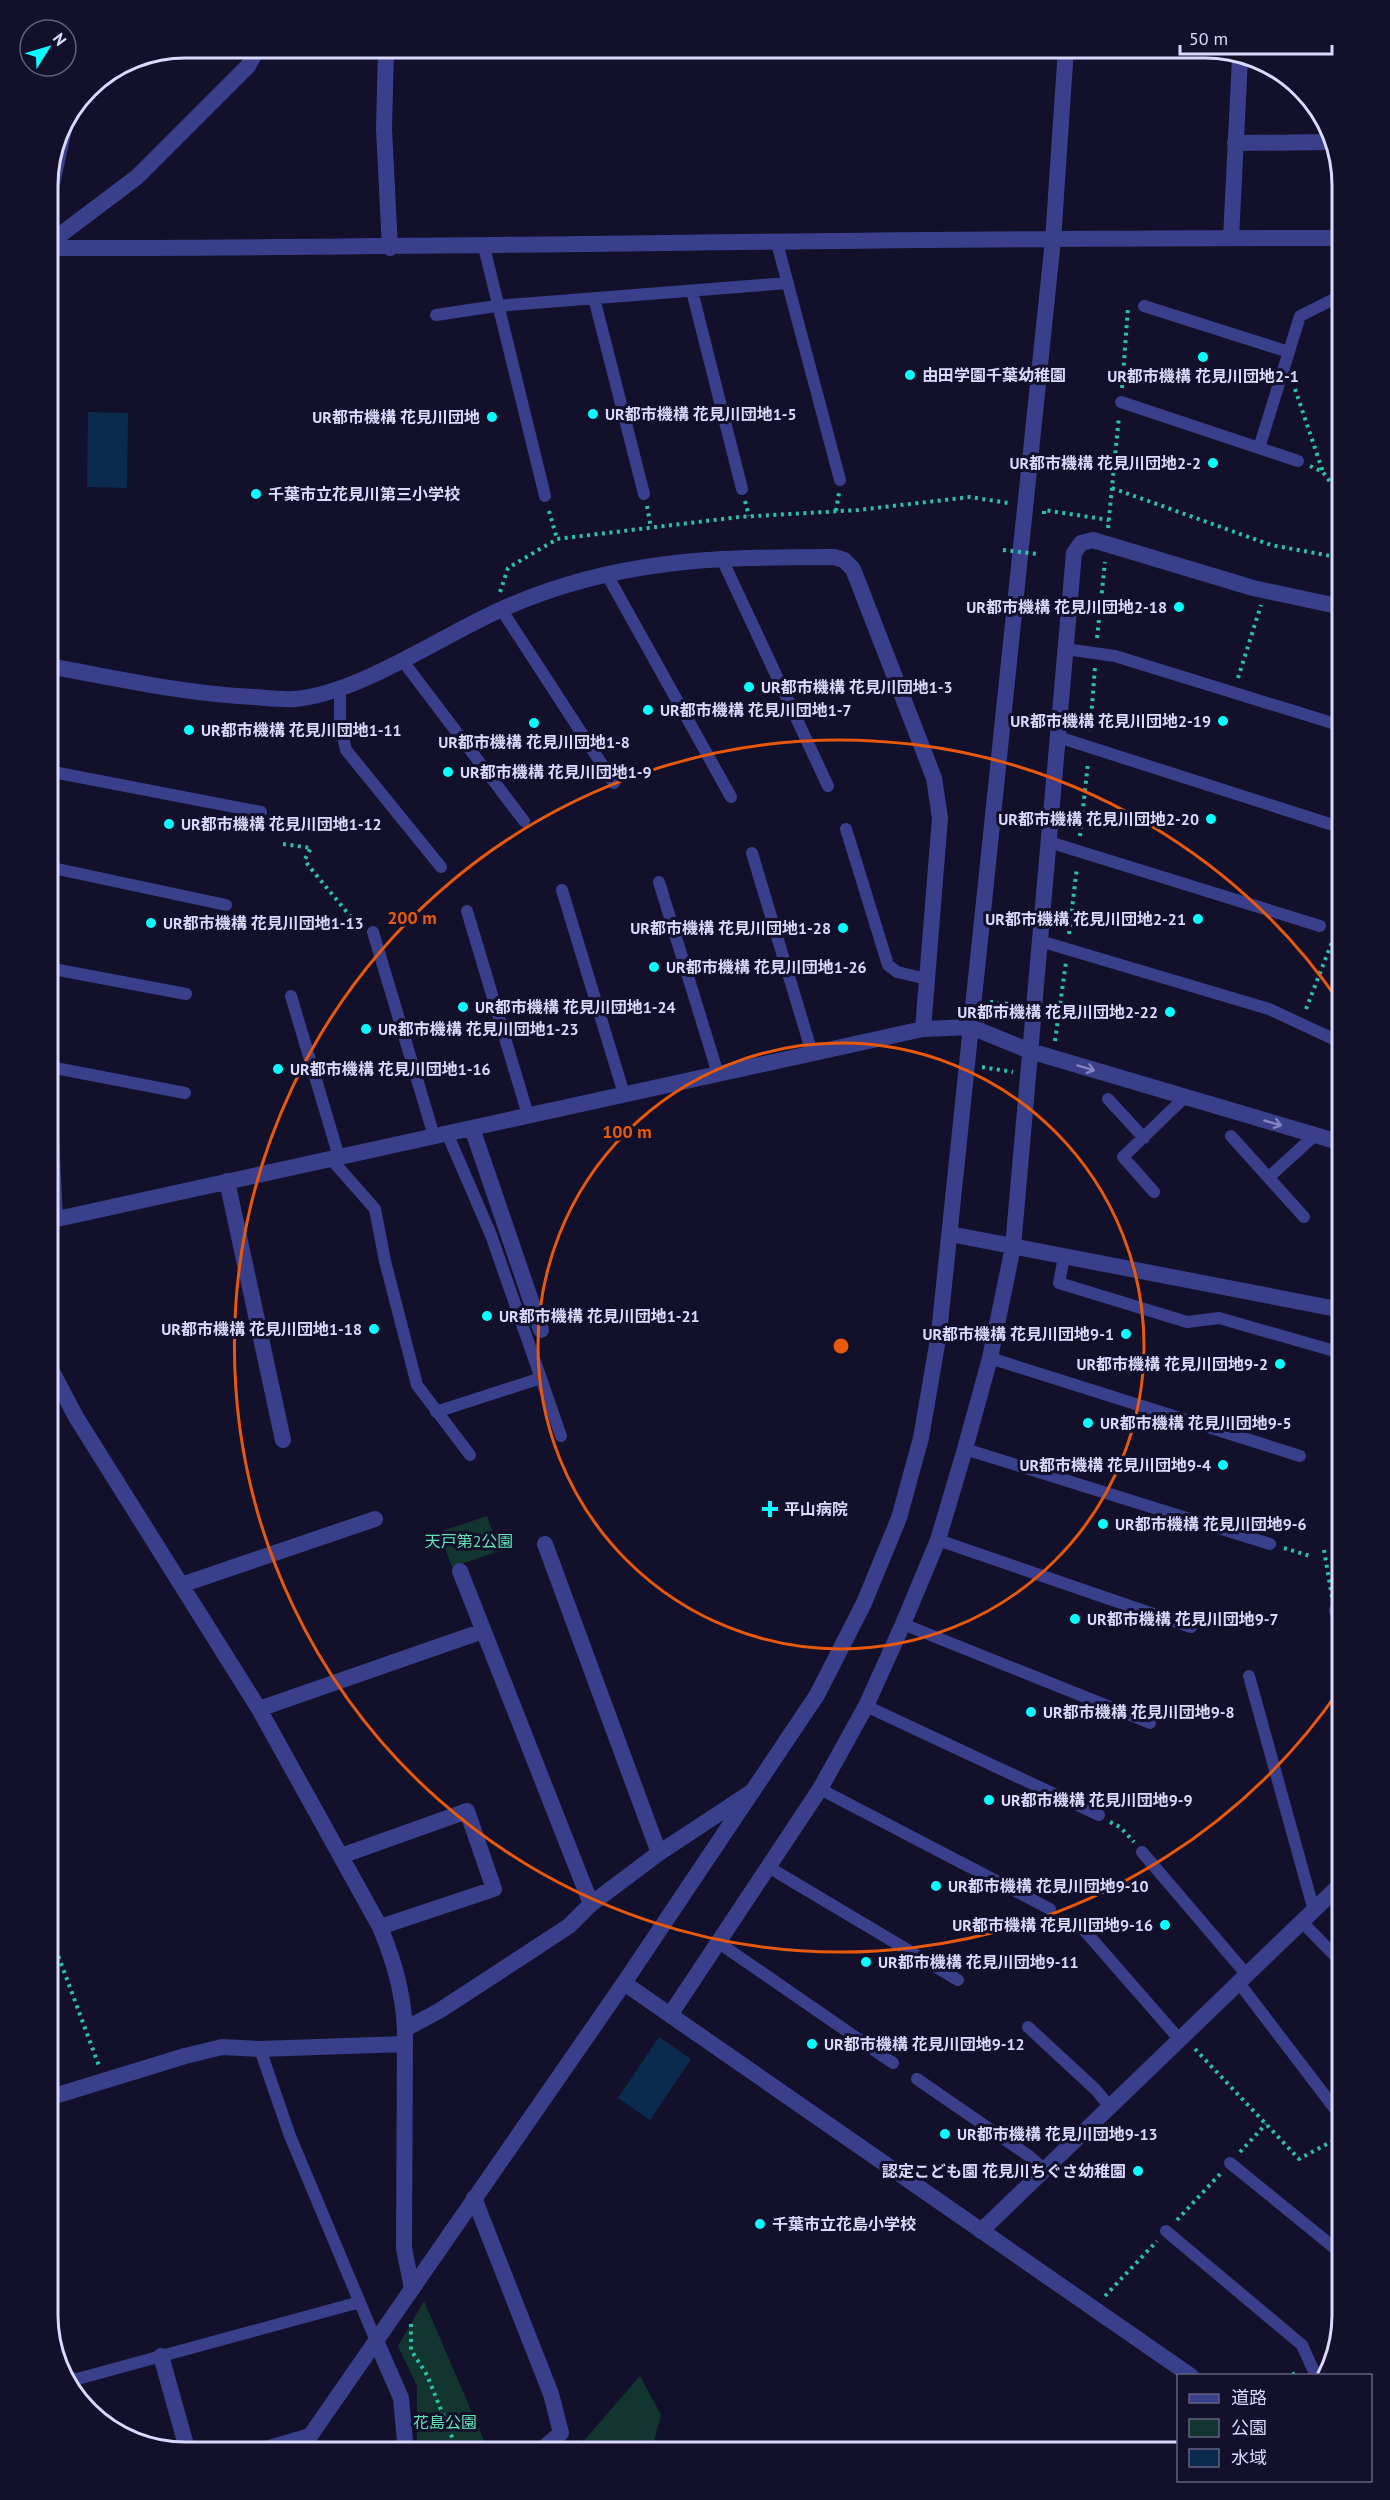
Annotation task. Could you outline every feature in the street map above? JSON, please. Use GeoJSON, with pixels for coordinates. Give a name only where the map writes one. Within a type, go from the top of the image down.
{"type":"FeatureCollection","features":[{"type":"Feature","properties":{"kind":"street"},"geometry":{"type":"LineString","coordinates":[[59,237],[137,177],[249,66],[253,58]]}},
{"type":"Feature","properties":{"kind":"street"},"geometry":{"type":"LineString","coordinates":[[386,58],[384,129],[390,248]]}},
{"type":"Feature","properties":{"kind":"street"},"geometry":{"type":"LineString","coordinates":[[306,2441],[624,1983],[817,1695],[864,1603],[899,1518],[921,1438],[932,1384],[950,1234],[1053,240],[1065,59]]}},
{"type":"Feature","properties":{"kind":"street"},"geometry":{"type":"LineString","coordinates":[[1231,238],[1240,64]]}},
{"type":"Feature","properties":{"kind":"street"},"geometry":{"type":"LineString","coordinates":[[1235,143],[1324,142]]}},
{"type":"Feature","properties":{"kind":"street"},"geometry":{"type":"LineString","coordinates":[[59,246],[390,248],[1332,238]]}},
{"type":"Feature","properties":{"kind":"street"},"geometry":{"type":"LineString","coordinates":[[670,2015],[770,1868],[820,1789],[866,1706],[938,1540],[965,1449],[990,1358],[1013,1247],[1074,553],[1080,543],[1093,540],[1265,590],[1332,605]]}},
{"type":"Feature","properties":{"kind":"street"},"geometry":{"type":"LineString","coordinates":[[59,668],[217,696],[295,699],[340,688],[402,660],[500,601],[546,591],[606,573],[660,563],[721,557],[834,557],[844,560],[853,569],[934,778],[940,818],[922,1029]]}},
{"type":"Feature","properties":{"kind":"street"},"geometry":{"type":"LineString","coordinates":[[59,1219],[922,1029],[971,1027],[1030,1051],[1332,1140]]}},
{"type":"Feature","properties":{"kind":"street"},"geometry":{"type":"LineString","coordinates":[[472,1128],[541,1330]]}},
{"type":"Feature","properties":{"kind":"street"},"geometry":{"type":"LineString","coordinates":[[227,1181],[283,1440]]}},
{"type":"Feature","properties":{"kind":"street"},"geometry":{"type":"LineString","coordinates":[[950,1234],[1332,1308]]}},
{"type":"Feature","properties":{"kind":"street"},"geometry":{"type":"LineString","coordinates":[[58,1384],[76,1417],[259,1709],[380,1927],[394,1961],[404,1999],[404,2248],[412,2289]]}},
{"type":"Feature","properties":{"kind":"street"},"geometry":{"type":"LineString","coordinates":[[181,1585],[375,1518]]}},
{"type":"Feature","properties":{"kind":"street"},"geometry":{"type":"LineString","coordinates":[[545,1544],[659,1853]]}},
{"type":"Feature","properties":{"kind":"street"},"geometry":{"type":"LineString","coordinates":[[460,1571],[591,1904]]}},
{"type":"Feature","properties":{"kind":"street"},"geometry":{"type":"LineString","coordinates":[[259,1709],[483,1631]]}},
{"type":"Feature","properties":{"kind":"street"},"geometry":{"type":"LineString","coordinates":[[58,2095],[222,2047],[260,2049],[404,2036],[569,1926],[591,1904],[659,1853],[756,1789]]}},
{"type":"Feature","properties":{"kind":"street"},"geometry":{"type":"LineString","coordinates":[[341,1856],[467,1811],[494,1889],[380,1927]]}},
{"type":"Feature","properties":{"kind":"street"},"geometry":{"type":"LineString","coordinates":[[981,2231],[1332,1893]]}},
{"type":"Feature","properties":{"kind":"street"},"geometry":{"type":"LineString","coordinates":[[624,1983],[1188,2374]]}},
{"type":"Feature","properties":{"kind":"street"},"geometry":{"type":"LineString","coordinates":[[474,2198],[551,2394],[561,2433],[551,2441]]}},
{"type":"Feature","properties":{"kind":"street"},"geometry":{"type":"LineString","coordinates":[[376,2341],[401,2398],[405,2441]]}},
{"type":"Feature","properties":{"kind":"street"},"geometry":{"type":"LineString","coordinates":[[161,2356],[185,2441]]}},
{"type":"Feature","properties":{"kind":"street"},"geometry":{"type":"LineString","coordinates":[[292,2441],[310,2436]]}},
{"type":"Feature","properties":{"kind":"lane"},"geometry":{"type":"LineString","coordinates":[[777,243],[840,480]]}},
{"type":"Feature","properties":{"kind":"lane"},"geometry":{"type":"LineString","coordinates":[[484,247],[545,496]]}},
{"type":"Feature","properties":{"kind":"lane"},"geometry":{"type":"LineString","coordinates":[[436,315],[498,306],[788,283]]}},
{"type":"Feature","properties":{"kind":"lane"},"geometry":{"type":"LineString","coordinates":[[692,291],[742,489]]}},
{"type":"Feature","properties":{"kind":"lane"},"geometry":{"type":"LineString","coordinates":[[594,298],[644,494]]}},
{"type":"Feature","properties":{"kind":"lane"},"geometry":{"type":"LineString","coordinates":[[1259,448],[1300,316],[1332,300]]}},
{"type":"Feature","properties":{"kind":"lane"},"geometry":{"type":"LineString","coordinates":[[1144,306],[1287,358]]}},
{"type":"Feature","properties":{"kind":"lane"},"geometry":{"type":"LineString","coordinates":[[1121,402],[1298,461]]}},
{"type":"Feature","properties":{"kind":"lane"},"geometry":{"type":"LineString","coordinates":[[721,557],[828,786]]}},
{"type":"Feature","properties":{"kind":"lane"},"geometry":{"type":"LineString","coordinates":[[606,573],[731,797]]}},
{"type":"Feature","properties":{"kind":"lane"},"geometry":{"type":"LineString","coordinates":[[500,601],[614,783]]}},
{"type":"Feature","properties":{"kind":"lane"},"geometry":{"type":"LineString","coordinates":[[1065,649],[1115,656],[1332,723]]}},
{"type":"Feature","properties":{"kind":"lane"},"geometry":{"type":"LineString","coordinates":[[402,660],[524,821]]}},
{"type":"Feature","properties":{"kind":"lane"},"geometry":{"type":"LineString","coordinates":[[340,688],[340,723],[346,750],[441,867]]}},
{"type":"Feature","properties":{"kind":"lane"},"geometry":{"type":"LineString","coordinates":[[1058,737],[1332,825]]}},
{"type":"Feature","properties":{"kind":"lane"},"geometry":{"type":"LineString","coordinates":[[59,773],[261,812]]}},
{"type":"Feature","properties":{"kind":"lane"},"geometry":{"type":"LineString","coordinates":[[846,828],[888,965],[897,972],[927,979]]}},
{"type":"Feature","properties":{"kind":"lane"},"geometry":{"type":"LineString","coordinates":[[1048,842],[1320,926]]}},
{"type":"Feature","properties":{"kind":"lane"},"geometry":{"type":"LineString","coordinates":[[752,853],[812,1053]]}},
{"type":"Feature","properties":{"kind":"lane"},"geometry":{"type":"LineString","coordinates":[[59,869],[225,905]]}},
{"type":"Feature","properties":{"kind":"lane"},"geometry":{"type":"LineString","coordinates":[[659,882],[718,1074]]}},
{"type":"Feature","properties":{"kind":"lane"},"geometry":{"type":"LineString","coordinates":[[562,890],[624,1094]]}},
{"type":"Feature","properties":{"kind":"lane"},"geometry":{"type":"LineString","coordinates":[[467,911],[528,1115]]}},
{"type":"Feature","properties":{"kind":"lane"},"geometry":{"type":"LineString","coordinates":[[373,932],[440,1135],[491,1235],[561,1436]]}},
{"type":"Feature","properties":{"kind":"lane"},"geometry":{"type":"LineString","coordinates":[[1040,941],[1269,1010],[1332,1038]]}},
{"type":"Feature","properties":{"kind":"lane"},"geometry":{"type":"LineString","coordinates":[[59,970],[186,994]]}},
{"type":"Feature","properties":{"kind":"lane"},"geometry":{"type":"LineString","coordinates":[[291,996],[335,1158],[378,1215],[385,1261],[413,1376],[436,1412],[470,1455]]}},
{"type":"Feature","properties":{"kind":"lane"},"geometry":{"type":"LineString","coordinates":[[59,1070],[185,1093]]}},
{"type":"Feature","properties":{"kind":"lane"},"geometry":{"type":"LineString","coordinates":[[1154,1192],[1123,1157],[1184,1098]]}},
{"type":"Feature","properties":{"kind":"lane"},"geometry":{"type":"LineString","coordinates":[[1108,1099],[1144,1138]]}},
{"type":"Feature","properties":{"kind":"lane"},"geometry":{"type":"LineString","coordinates":[[1269,1177],[1315,1135]]}},
{"type":"Feature","properties":{"kind":"lane"},"geometry":{"type":"LineString","coordinates":[[1231,1136],[1269,1177],[1278,1191],[1304,1217]]}},
{"type":"Feature","properties":{"kind":"lane"},"geometry":{"type":"LineString","coordinates":[[1064,1257],[1059,1283],[1186,1322],[1219,1318],[1332,1350]]}},
{"type":"Feature","properties":{"kind":"lane"},"geometry":{"type":"LineString","coordinates":[[990,1358],[1299,1456]]}},
{"type":"Feature","properties":{"kind":"lane"},"geometry":{"type":"LineString","coordinates":[[436,1412],[541,1378]]}},
{"type":"Feature","properties":{"kind":"lane"},"geometry":{"type":"LineString","coordinates":[[965,1449],[1270,1544]]}},
{"type":"Feature","properties":{"kind":"lane"},"geometry":{"type":"LineString","coordinates":[[938,1540],[1191,1628]]}},
{"type":"Feature","properties":{"kind":"lane"},"geometry":{"type":"LineString","coordinates":[[903,1624],[1150,1724]]}},
{"type":"Feature","properties":{"kind":"lane"},"geometry":{"type":"LineString","coordinates":[[1249,1676],[1308,1916],[1332,1949]]}},
{"type":"Feature","properties":{"kind":"lane"},"geometry":{"type":"LineString","coordinates":[[866,1706],[1099,1815]]}},
{"type":"Feature","properties":{"kind":"lane"},"geometry":{"type":"LineString","coordinates":[[820,1789],[1050,1909]]}},
{"type":"Feature","properties":{"kind":"lane"},"geometry":{"type":"LineString","coordinates":[[1142,1852],[1243,1979],[1332,2104]]}},
{"type":"Feature","properties":{"kind":"lane"},"geometry":{"type":"LineString","coordinates":[[770,1868],[958,1980]]}},
{"type":"Feature","properties":{"kind":"lane"},"geometry":{"type":"LineString","coordinates":[[1077,1922],[1181,2038]]}},
{"type":"Feature","properties":{"kind":"lane"},"geometry":{"type":"LineString","coordinates":[[719,1943],[893,2063]]}},
{"type":"Feature","properties":{"kind":"lane"},"geometry":{"type":"LineString","coordinates":[[1028,2027],[1096,2090],[1110,2107]]}},
{"type":"Feature","properties":{"kind":"lane"},"geometry":{"type":"LineString","coordinates":[[260,2049],[290,2136],[376,2341]]}},
{"type":"Feature","properties":{"kind":"lane"},"geometry":{"type":"LineString","coordinates":[[917,2079],[1029,2156],[1045,2170]]}},
{"type":"Feature","properties":{"kind":"lane"},"geometry":{"type":"LineString","coordinates":[[1230,2163],[1332,2246]]}},
{"type":"Feature","properties":{"kind":"lane"},"geometry":{"type":"LineString","coordinates":[[1166,2231],[1302,2344],[1315,2374]]}},
{"type":"Feature","properties":{"kind":"lane"},"geometry":{"type":"LineString","coordinates":[[78,2380],[360,2302]]}},
{"type":"Feature","properties":{"kind":"path"},"geometry":{"type":"LineString","coordinates":[[1287,358],[1323,472],[1332,485]]}},
{"type":"Feature","properties":{"kind":"path"},"geometry":{"type":"LineString","coordinates":[[1298,461],[1323,472]]}},
{"type":"Feature","properties":{"kind":"path"},"geometry":{"type":"LineString","coordinates":[[1112,488],[1271,545],[1332,556]]}},
{"type":"Feature","properties":{"kind":"path"},"geometry":{"type":"LineString","coordinates":[[545,496],[557,539]]}},
{"type":"Feature","properties":{"kind":"path"},"geometry":{"type":"LineString","coordinates":[[500,601],[508,568],[557,539],[739,517],[858,510],[970,497],[1008,503]]}},
{"type":"Feature","properties":{"kind":"path"},"geometry":{"type":"LineString","coordinates":[[1044,510],[1109,520]]}},
{"type":"Feature","properties":{"kind":"path"},"geometry":{"type":"LineString","coordinates":[[1054,1051],[1089,747],[1107,544]]}},
{"type":"Feature","properties":{"kind":"path"},"geometry":{"type":"LineString","coordinates":[[1003,550],[1038,554]]}},
{"type":"Feature","properties":{"kind":"path"},"geometry":{"type":"LineString","coordinates":[[1234,693],[1265,590]]}},
{"type":"Feature","properties":{"kind":"path"},"geometry":{"type":"LineString","coordinates":[[283,844],[311,848],[305,859],[308,865],[355,922]]}},
{"type":"Feature","properties":{"kind":"path"},"geometry":{"type":"LineString","coordinates":[[1300,1024],[1332,942]]}},
{"type":"Feature","properties":{"kind":"path"},"geometry":{"type":"LineString","coordinates":[[986,1002],[1026,1006]]}},
{"type":"Feature","properties":{"kind":"path"},"geometry":{"type":"LineString","coordinates":[[980,1067],[1017,1073]]}},
{"type":"Feature","properties":{"kind":"path"},"geometry":{"type":"LineString","coordinates":[[1270,1544],[1310,1556]]}},
{"type":"Feature","properties":{"kind":"path"},"geometry":{"type":"LineString","coordinates":[[1324,1550],[1332,1594]]}},
{"type":"Feature","properties":{"kind":"path"},"geometry":{"type":"LineString","coordinates":[[1099,1815],[1120,1827],[1142,1852]]}},
{"type":"Feature","properties":{"kind":"path"},"geometry":{"type":"LineString","coordinates":[[58,1956],[104,2081]]}},
{"type":"Feature","properties":{"kind":"path"},"geometry":{"type":"LineString","coordinates":[[1181,2038],[1299,2159],[1332,2141]]}},
{"type":"Feature","properties":{"kind":"path"},"geometry":{"type":"LineString","coordinates":[[1093,2308],[1266,2124]]}},
{"type":"Feature","properties":{"kind":"path"},"geometry":{"type":"LineString","coordinates":[[415,2316],[411,2325],[411,2350],[426,2375],[454,2441]]}},
{"type":"Feature","properties":{"kind":"green space","name":"天戸第2公園"},"geometry":{"type":"Polygon","coordinates":[[[487,1516],[499,1551],[452,1567],[439,1532],[487,1516]]]}},
{"type":"Feature","properties":{"kind":"green space","name":"花島公園"},"geometry":{"type":"Polygon","coordinates":[[[424,2301],[484,2441],[417,2441],[417,2386],[398,2346],[424,2301]]]}},
{"type":"Feature","properties":{"kind":"green space"},"geometry":{"type":"Polygon","coordinates":[[[640,2376],[661,2415],[654,2441],[583,2441],[640,2376]]]}},
{"type":"Feature","properties":{"kind":"water"},"geometry":{"type":"Polygon","coordinates":[[[88,412],[128,413],[127,488],[87,487],[88,412]]]}},
{"type":"Feature","properties":{"kind":"water"},"geometry":{"type":"Polygon","coordinates":[[[659,2037],[691,2059],[650,2120],[618,2098],[659,2037]]]}},
{"type":"Feature","properties":{"kind":"place","name":"UR都市機構 花見川団地2-1"},"geometry":{"type":"Point","coordinates":[1203,357]}},
{"type":"Feature","properties":{"kind":"place","name":"由田学園千葉幼稚園"},"geometry":{"type":"Point","coordinates":[910,375]}},
{"type":"Feature","properties":{"kind":"place","name":"UR都市機構 花見川団地1-5"},"geometry":{"type":"Point","coordinates":[593,414]}},
{"type":"Feature","properties":{"kind":"place","name":"UR都市機構 花見川団地"},"geometry":{"type":"Point","coordinates":[492,417]}},
{"type":"Feature","properties":{"kind":"place","name":"UR都市機構 花見川団地2-2"},"geometry":{"type":"Point","coordinates":[1213,463]}},
{"type":"Feature","properties":{"kind":"place","name":"千葉市立花見川第三小学校"},"geometry":{"type":"Point","coordinates":[256,494]}},
{"type":"Feature","properties":{"kind":"place","name":"UR都市機構 花見川団地2-18"},"geometry":{"type":"Point","coordinates":[1179,607]}},
{"type":"Feature","properties":{"kind":"place","name":"UR都市機構 花見川団地1-3"},"geometry":{"type":"Point","coordinates":[749,687]}},
{"type":"Feature","properties":{"kind":"place","name":"UR都市機構 花見川団地1-7"},"geometry":{"type":"Point","coordinates":[648,710]}},
{"type":"Feature","properties":{"kind":"place","name":"UR都市機構 花見川団地2-19"},"geometry":{"type":"Point","coordinates":[1223,721]}},
{"type":"Feature","properties":{"kind":"place","name":"UR都市機構 花見川団地1-8"},"geometry":{"type":"Point","coordinates":[534,723]}},
{"type":"Feature","properties":{"kind":"place","name":"UR都市機構 花見川団地1-11"},"geometry":{"type":"Point","coordinates":[189,730]}},
{"type":"Feature","properties":{"kind":"place","name":"UR都市機構 花見川団地1-9"},"geometry":{"type":"Point","coordinates":[448,772]}},
{"type":"Feature","properties":{"kind":"place","name":"UR都市機構 花見川団地2-20"},"geometry":{"type":"Point","coordinates":[1211,819]}},
{"type":"Feature","properties":{"kind":"place","name":"UR都市機構 花見川団地1-12"},"geometry":{"type":"Point","coordinates":[169,824]}},
{"type":"Feature","properties":{"kind":"place","name":"UR都市機構 花見川団地2-21"},"geometry":{"type":"Point","coordinates":[1198,919]}},
{"type":"Feature","properties":{"kind":"place","name":"UR都市機構 花見川団地1-13"},"geometry":{"type":"Point","coordinates":[151,923]}},
{"type":"Feature","properties":{"kind":"place","name":"UR都市機構 花見川団地1-28"},"geometry":{"type":"Point","coordinates":[843,928]}},
{"type":"Feature","properties":{"kind":"place","name":"UR都市機構 花見川団地1-26"},"geometry":{"type":"Point","coordinates":[654,967]}},
{"type":"Feature","properties":{"kind":"place","name":"UR都市機構 花見川団地1-24"},"geometry":{"type":"Point","coordinates":[463,1007]}},
{"type":"Feature","properties":{"kind":"place","name":"UR都市機構 花見川団地2-22"},"geometry":{"type":"Point","coordinates":[1170,1012]}},
{"type":"Feature","properties":{"kind":"place","name":"UR都市機構 花見川団地1-23"},"geometry":{"type":"Point","coordinates":[366,1029]}},
{"type":"Feature","properties":{"kind":"place","name":"UR都市機構 花見川団地1-16"},"geometry":{"type":"Point","coordinates":[278,1069]}},
{"type":"Feature","properties":{"kind":"place","name":"UR都市機構 花見川団地1-21"},"geometry":{"type":"Point","coordinates":[487,1316]}},
{"type":"Feature","properties":{"kind":"place","name":"UR都市機構 花見川団地1-18"},"geometry":{"type":"Point","coordinates":[374,1329]}},
{"type":"Feature","properties":{"kind":"place","name":"UR都市機構 花見川団地9-1"},"geometry":{"type":"Point","coordinates":[1126,1334]}},
{"type":"Feature","properties":{"kind":"place","name":"UR都市機構 花見川団地9-2"},"geometry":{"type":"Point","coordinates":[1280,1364]}},
{"type":"Feature","properties":{"kind":"place","name":"UR都市機構 花見川団地9-5"},"geometry":{"type":"Point","coordinates":[1088,1423]}},
{"type":"Feature","properties":{"kind":"place","name":"UR都市機構 花見川団地9-4"},"geometry":{"type":"Point","coordinates":[1223,1465]}},
{"type":"Feature","properties":{"kind":"place","name":"平山病院"},"geometry":{"type":"Point","coordinates":[770,1509]}},
{"type":"Feature","properties":{"kind":"place","name":"UR都市機構 花見川団地9-6"},"geometry":{"type":"Point","coordinates":[1103,1524]}},
{"type":"Feature","properties":{"kind":"place","name":"UR都市機構 花見川団地9-7"},"geometry":{"type":"Point","coordinates":[1075,1619]}},
{"type":"Feature","properties":{"kind":"place","name":"UR都市機構 花見川団地9-8"},"geometry":{"type":"Point","coordinates":[1031,1712]}},
{"type":"Feature","properties":{"kind":"place","name":"UR都市機構 花見川団地9-9"},"geometry":{"type":"Point","coordinates":[989,1800]}},
{"type":"Feature","properties":{"kind":"place","name":"UR都市機構 花見川団地9-10"},"geometry":{"type":"Point","coordinates":[936,1886]}},
{"type":"Feature","properties":{"kind":"place","name":"UR都市機構 花見川団地9-16"},"geometry":{"type":"Point","coordinates":[1165,1925]}},
{"type":"Feature","properties":{"kind":"place","name":"UR都市機構 花見川団地9-11"},"geometry":{"type":"Point","coordinates":[866,1962]}},
{"type":"Feature","properties":{"kind":"place","name":"UR都市機構 花見川団地9-12"},"geometry":{"type":"Point","coordinates":[812,2044]}},
{"type":"Feature","properties":{"kind":"place","name":"UR都市機構 花見川団地9-13"},"geometry":{"type":"Point","coordinates":[945,2134]}},
{"type":"Feature","properties":{"kind":"place","name":"認定こども園 花見川ちぐさ幼稚園"},"geometry":{"type":"Point","coordinates":[1138,2171]}},
{"type":"Feature","properties":{"kind":"place","name":"千葉市立花島小学校"},"geometry":{"type":"Point","coordinates":[760,2224]}}]}
